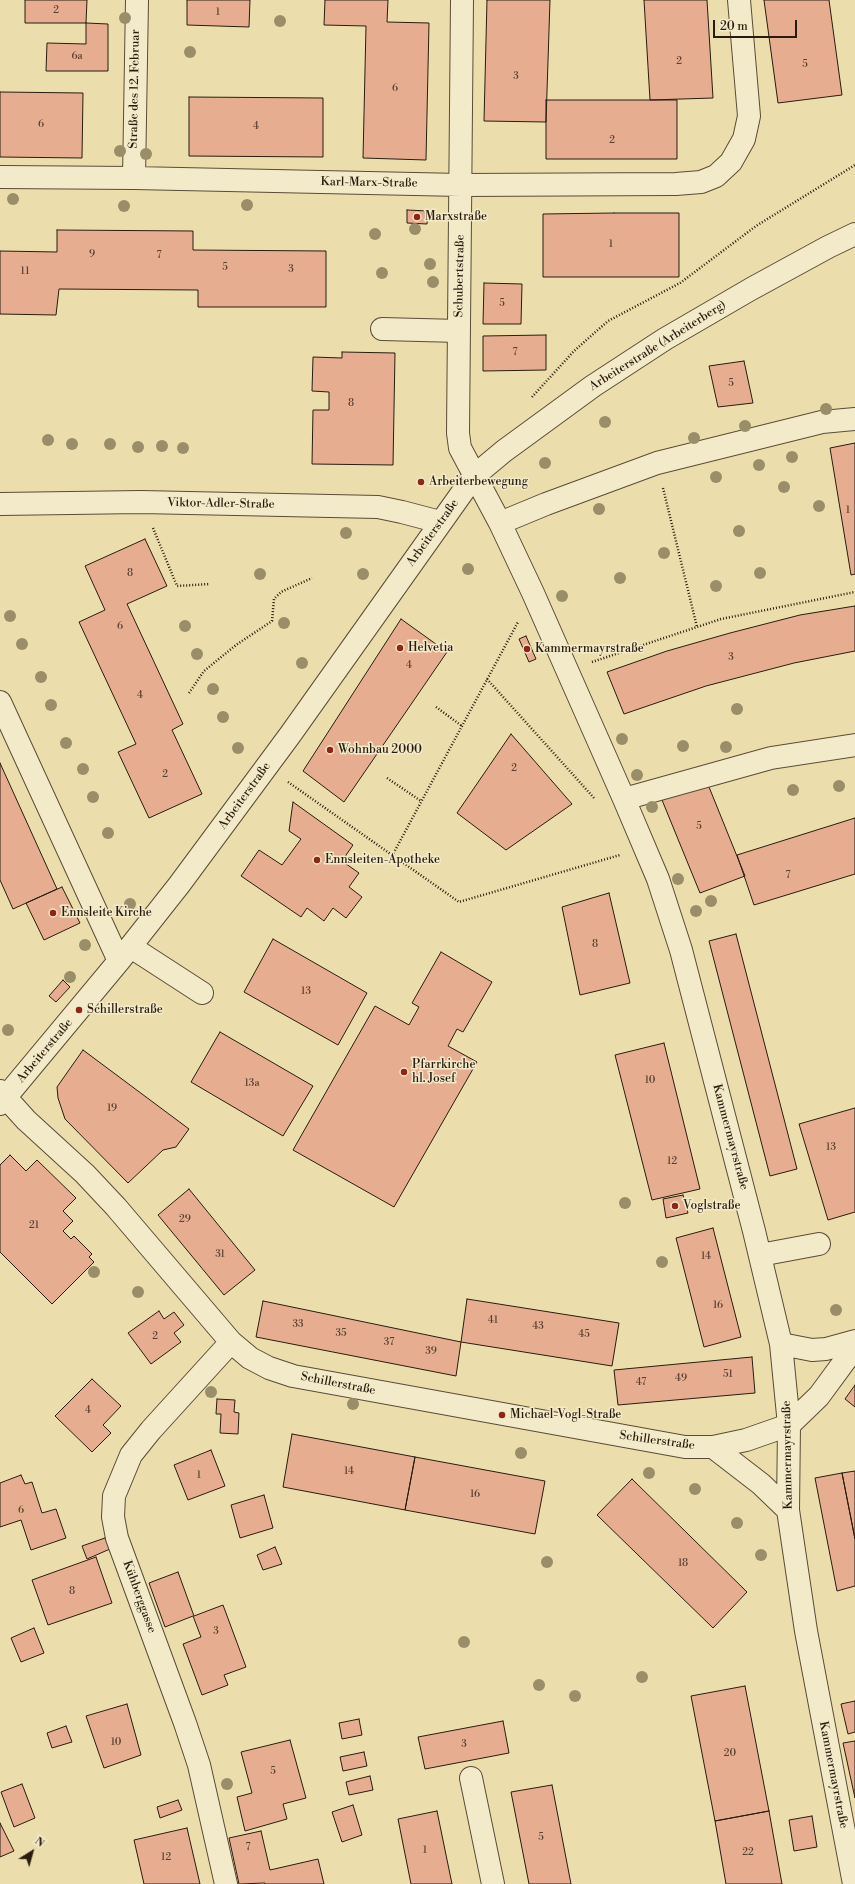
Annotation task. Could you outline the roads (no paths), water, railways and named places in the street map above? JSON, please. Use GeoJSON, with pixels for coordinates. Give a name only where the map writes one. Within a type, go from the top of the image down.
{"type":"FeatureCollection","features":[{"type":"Feature","properties":{"kind":"street","name":"Straße des 12. Februar"},"geometry":{"type":"LineString","coordinates":[[134,178],[137,0]]}},
{"type":"Feature","properties":{"kind":"street","name":"Schubertstraße"},"geometry":{"type":"LineString","coordinates":[[462,0],[458,433],[460,448],[474,476]]}},
{"type":"Feature","properties":{"kind":"street","name":"Karl-Marx-Straße"},"geometry":{"type":"LineString","coordinates":[[0,177],[134,178],[461,185],[668,184],[701,182],[716,176],[731,162],[744,139],[749,116],[739,0]]}},
{"type":"Feature","properties":{"kind":"street","name":"Arbeiterstraße (Arbeiterberg)"},"geometry":{"type":"LineString","coordinates":[[474,476],[504,450],[593,386],[665,339],[751,289],[855,234]]}},
{"type":"Feature","properties":{"kind":"street"},"geometry":{"type":"LineString","coordinates":[[382,329],[459,331]]}},
{"type":"Feature","properties":{"kind":"street"},"geometry":{"type":"LineString","coordinates":[[500,523],[546,504],[657,463],[822,422],[855,419]]}},
{"type":"Feature","properties":{"kind":"street","name":"Arbeiterstraße"},"geometry":{"type":"LineString","coordinates":[[2,1098],[125,954],[179,885],[266,767],[474,476]]}},
{"type":"Feature","properties":{"kind":"street","name":"Kammermayrstraße"},"geometry":{"type":"LineString","coordinates":[[474,476],[500,523],[533,593],[645,848],[658,879],[681,950],[760,1255],[781,1344],[789,1425],[788,1510],[806,1631],[854,1884]]}},
{"type":"Feature","properties":{"kind":"street","name":"Viktor-Adler-Straße"},"geometry":{"type":"LineString","coordinates":[[0,504],[142,502],[378,507],[440,522]]}},
{"type":"Feature","properties":{"kind":"street"},"geometry":{"type":"LineString","coordinates":[[0,702],[125,954],[202,993]]}},
{"type":"Feature","properties":{"kind":"street"},"geometry":{"type":"LineString","coordinates":[[624,800],[771,758],[855,745]]}},
{"type":"Feature","properties":{"kind":"street","name":"Schillerstraße"},"geometry":{"type":"LineString","coordinates":[[2,1098],[85,1174],[116,1207],[231,1342],[250,1358],[269,1368],[293,1376],[685,1447],[713,1447],[746,1440],[789,1425]]}},
{"type":"Feature","properties":{"kind":"street"},"geometry":{"type":"LineString","coordinates":[[760,1255],[819,1244]]}},
{"type":"Feature","properties":{"kind":"street"},"geometry":{"type":"LineString","coordinates":[[781,1344],[812,1350],[826,1349],[855,1341]]}},
{"type":"Feature","properties":{"kind":"street","name":"Kühberggasse"},"geometry":{"type":"LineString","coordinates":[[226,1884],[199,1765],[117,1538],[113,1518],[114,1496],[131,1455],[151,1430],[231,1342]]}},
{"type":"Feature","properties":{"kind":"street"},"geometry":{"type":"LineString","coordinates":[[789,1425],[819,1396],[855,1347]]}},
{"type":"Feature","properties":{"kind":"street"},"geometry":{"type":"LineString","coordinates":[[713,1447],[761,1484],[788,1510]]}},
{"type":"Feature","properties":{"kind":"street"},"geometry":{"type":"LineString","coordinates":[[472,1778],[493,1884]]}},
{"type":"Feature","properties":{"kind":"place","name":"Marxstraße"},"geometry":{"type":"Point","coordinates":[417,217]}},
{"type":"Feature","properties":{"kind":"place","name":"Arbeiterbewegung"},"geometry":{"type":"Point","coordinates":[421,482]}},
{"type":"Feature","properties":{"kind":"place","name":"Helvetia"},"geometry":{"type":"Point","coordinates":[400,648]}},
{"type":"Feature","properties":{"kind":"place","name":"Kammermayrstraße"},"geometry":{"type":"Point","coordinates":[527,649]}},
{"type":"Feature","properties":{"kind":"place","name":"Wohnbau 2000"},"geometry":{"type":"Point","coordinates":[330,750]}},
{"type":"Feature","properties":{"kind":"place","name":"Ennsleiten-Apotheke"},"geometry":{"type":"Point","coordinates":[317,860]}},
{"type":"Feature","properties":{"kind":"place","name":"Ennsleite Kirche"},"geometry":{"type":"Point","coordinates":[53,913]}},
{"type":"Feature","properties":{"kind":"place","name":"Schillerstraße"},"geometry":{"type":"Point","coordinates":[79,1010]}},
{"type":"Feature","properties":{"kind":"place","name":"Pfarrkirche hl. Josef"},"geometry":{"type":"Point","coordinates":[404,1072]}},
{"type":"Feature","properties":{"kind":"place","name":"Voglstraße"},"geometry":{"type":"Point","coordinates":[675,1206]}},
{"type":"Feature","properties":{"kind":"place","name":"Michael-Vogl-Straße"},"geometry":{"type":"Point","coordinates":[502,1415]}}]}
